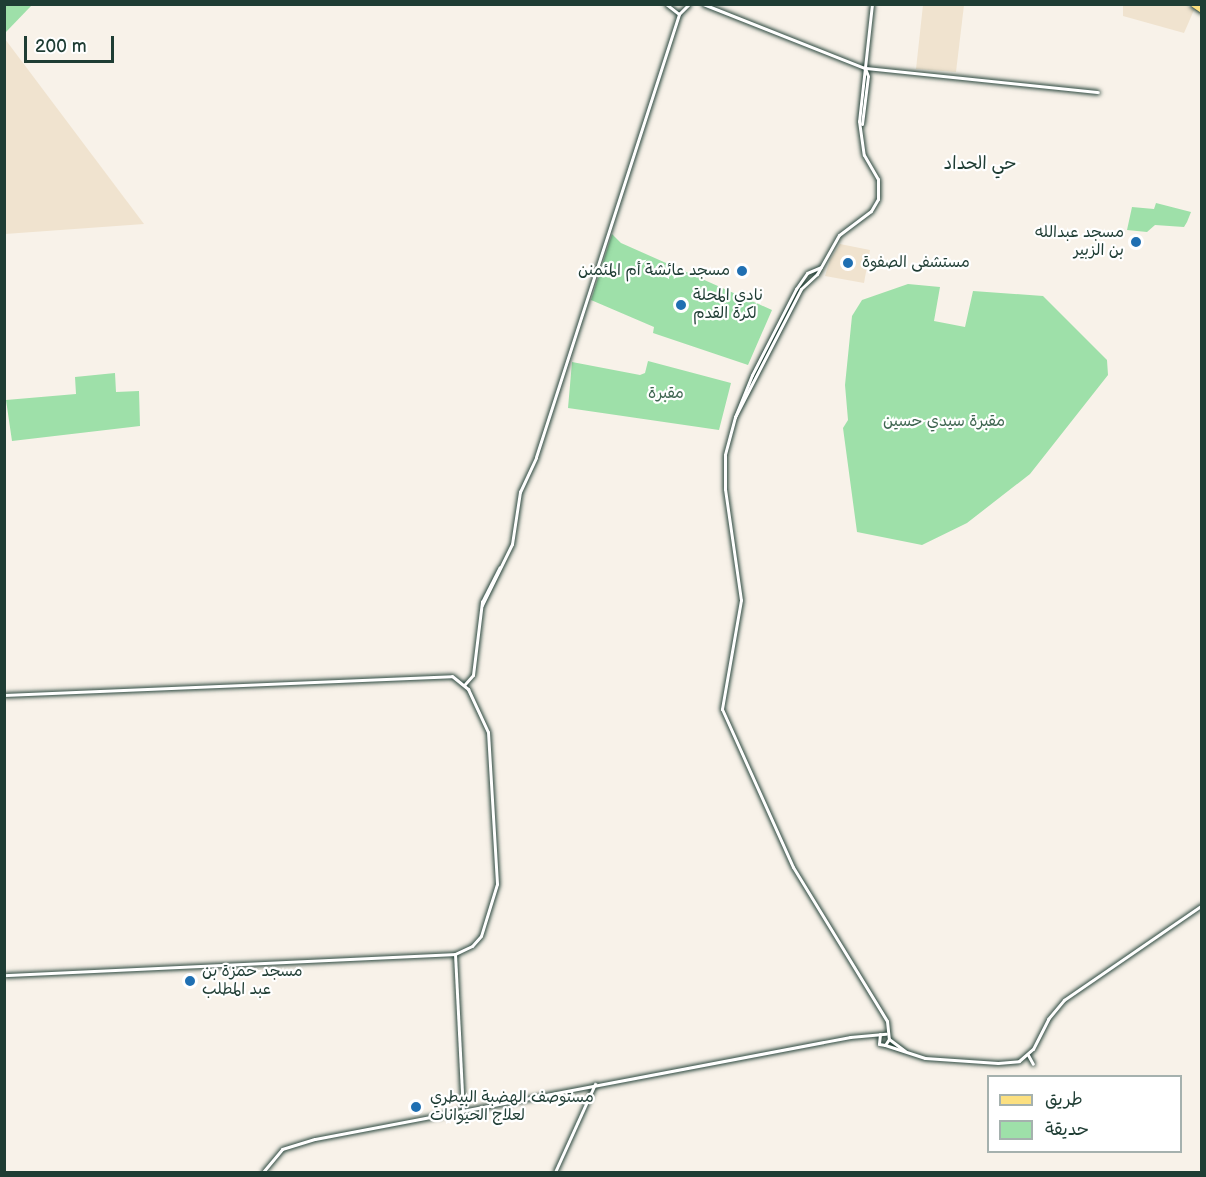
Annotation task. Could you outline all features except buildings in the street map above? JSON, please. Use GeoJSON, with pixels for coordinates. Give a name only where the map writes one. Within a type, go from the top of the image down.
{"type":"FeatureCollection","features":[{"type":"Feature","properties":{"kind":"main road"},"geometry":{"type":"LineString","coordinates":[[1193,4],[1202,10]]}},
{"type":"Feature","properties":{"kind":"street"},"geometry":{"type":"LineString","coordinates":[[666,4],[679,14]]}},
{"type":"Feature","properties":{"kind":"street"},"geometry":{"type":"LineString","coordinates":[[465,684],[472,675],[482,605],[514,540],[520,492],[537,457],[679,14],[689,4]]}},
{"type":"Feature","properties":{"kind":"street"},"geometry":{"type":"LineString","coordinates":[[703,4],[865,68],[1098,92]]}},
{"type":"Feature","properties":{"kind":"street"},"geometry":{"type":"LineString","coordinates":[[798,289],[821,267],[839,235],[871,211],[878,199],[878,179],[864,153],[860,122],[868,76],[865,68],[872,4]]}},
{"type":"Feature","properties":{"kind":"street"},"geometry":{"type":"LineString","coordinates":[[821,267],[807,273],[752,375],[735,417],[724,477],[740,575],[741,614],[723,713],[787,855],[887,1021],[886,1034],[889,1039],[905,1051]]}},
{"type":"Feature","properties":{"kind":"street"},"geometry":{"type":"LineString","coordinates":[[4,694],[439,674],[452,676],[465,684],[488,732],[497,884],[481,936],[472,946],[455,954],[4,975]]}},
{"type":"Feature","properties":{"kind":"street"},"geometry":{"type":"LineString","coordinates":[[864,1035],[925,1058],[1015,1062],[1028,1054],[1059,1004],[1202,905]]}},
{"type":"Feature","properties":{"kind":"street"},"geometry":{"type":"LineString","coordinates":[[455,954],[463,1112]]}},
{"type":"Feature","properties":{"kind":"street"},"geometry":{"type":"LineString","coordinates":[[878,1041],[880,1034]]}},
{"type":"Feature","properties":{"kind":"street"},"geometry":{"type":"LineString","coordinates":[[263,1173],[278,1152],[291,1144],[463,1112],[595,1084],[864,1035],[886,1034]]}},
{"type":"Feature","properties":{"kind":"street"},"geometry":{"type":"LineString","coordinates":[[885,1044],[889,1039]]}},
{"type":"Feature","properties":{"kind":"street"},"geometry":{"type":"LineString","coordinates":[[1028,1054],[1033,1064]]}},
{"type":"Feature","properties":{"kind":"street"},"geometry":{"type":"LineString","coordinates":[[555,1173],[595,1084]]}},
{"type":"Feature","properties":{"kind":"shaded area"},"geometry":{"type":"Polygon","coordinates":[[[1123,4],[1186,5],[1194,10],[1184,33],[1123,16],[1123,4]]]}},
{"type":"Feature","properties":{"kind":"shaded area"},"geometry":{"type":"Polygon","coordinates":[[[923,5],[964,5],[956,72],[916,69],[923,5]]]}},
{"type":"Feature","properties":{"kind":"shaded area"},"geometry":{"type":"Polygon","coordinates":[[[5,39],[144,224],[5,234],[5,39]]]}},
{"type":"Feature","properties":{"kind":"shaded area","name":"مستشفى الصفوة"},"geometry":{"type":"Polygon","coordinates":[[[840,244],[870,250],[864,283],[825,276],[830,260],[840,244]]]}},
{"type":"Feature","properties":{"kind":"green space"},"geometry":{"type":"Polygon","coordinates":[[[4,5],[32,5],[5,33],[4,5]]]}},
{"type":"Feature","properties":{"kind":"green space"},"geometry":{"type":"Polygon","coordinates":[[[1156,203],[1191,212],[1184,227],[1155,225],[1147,232],[1127,230],[1132,207],[1154,209],[1156,203]]]}},
{"type":"Feature","properties":{"kind":"green space","name":"نادي المحلة لكرة القدم"},"geometry":{"type":"Polygon","coordinates":[[[612,234],[621,243],[772,310],[748,365],[653,333],[654,327],[591,300],[612,234]]]}},
{"type":"Feature","properties":{"kind":"green space","name":"مقبرة سيدي حسين"},"geometry":{"type":"Polygon","coordinates":[[[908,284],[940,287],[934,321],[965,327],[973,291],[1043,296],[1107,360],[1108,375],[1030,474],[967,523],[922,545],[857,532],[843,428],[848,420],[845,385],[852,316],[862,300],[908,284]]]}},
{"type":"Feature","properties":{"kind":"green space","name":"مقبرة"},"geometry":{"type":"Polygon","coordinates":[[[648,361],[731,383],[719,430],[568,408],[572,362],[640,375],[645,373],[648,361]]]}},
{"type":"Feature","properties":{"kind":"green space"},"geometry":{"type":"Polygon","coordinates":[[[115,373],[116,392],[139,391],[140,426],[12,441],[6,400],[76,394],[75,377],[115,373]]]}},
{"type":"Feature","properties":{"kind":"place","name":"مسجد عبدالله بن الزبير"},"geometry":{"type":"Point","coordinates":[1136,242]}},
{"type":"Feature","properties":{"kind":"place","name":"مستشفى الصفوة"},"geometry":{"type":"Point","coordinates":[848,263]}},
{"type":"Feature","properties":{"kind":"place","name":"مسجد عائشة أم المئمنن"},"geometry":{"type":"Point","coordinates":[742,271]}},
{"type":"Feature","properties":{"kind":"place","name":"نادي المحلة لكرة القدم"},"geometry":{"type":"Point","coordinates":[681,305]}},
{"type":"Feature","properties":{"kind":"place","name":"مسجد حمزة بن عبد المطلب"},"geometry":{"type":"Point","coordinates":[190,981]}},
{"type":"Feature","properties":{"kind":"place","name":"مستوصف الهضبة البيطري لعلاج الحيوانات"},"geometry":{"type":"Point","coordinates":[416,1107]}},
{"type":"Feature","properties":{"kind":"district","name":"حي الحداد"},"geometry":{"type":"Point","coordinates":[980,164]}}]}
